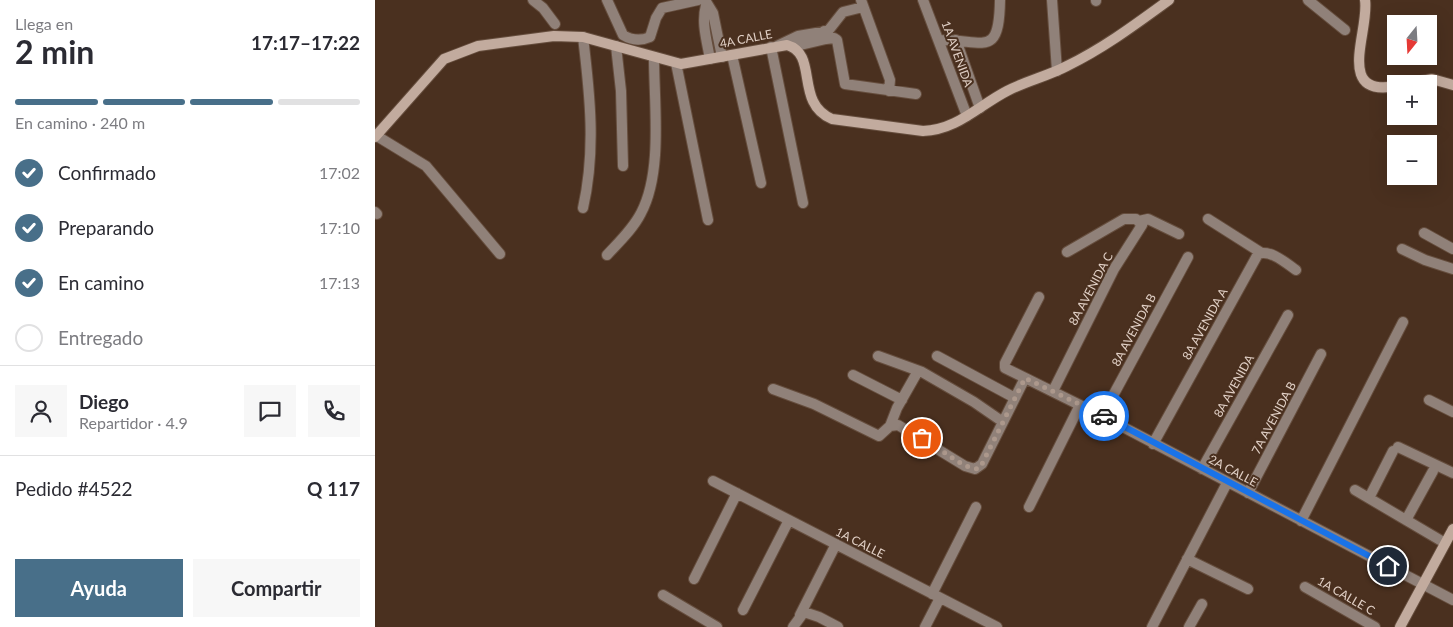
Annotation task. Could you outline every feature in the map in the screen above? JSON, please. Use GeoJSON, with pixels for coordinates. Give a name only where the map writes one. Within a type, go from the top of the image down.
{"type":"FeatureCollection","features":[{"type":"Feature","properties":{"kind":"street"},"geometry":{"type":"LineString","coordinates":[[533,0],[543,8],[555,24]]}},
{"type":"Feature","properties":{"kind":"street"},"geometry":{"type":"LineString","coordinates":[[607,0],[623,35],[633,40],[650,37],[656,18],[663,8],[703,2]]}},
{"type":"Feature","properties":{"kind":"street","name":"1A AVENIDA"},"geometry":{"type":"LineString","coordinates":[[923,0],[967,116]]}},
{"type":"Feature","properties":{"kind":"street"},"geometry":{"type":"LineString","coordinates":[[939,40],[984,43],[996,35],[1000,26],[1000,0]]}},
{"type":"Feature","properties":{"kind":"street"},"geometry":{"type":"LineString","coordinates":[[1052,0],[1057,71]]}},
{"type":"Feature","properties":{"kind":"street"},"geometry":{"type":"LineString","coordinates":[[889,91],[891,80],[862,4],[843,12],[825,35],[793,47],[803,58],[809,95],[819,112],[832,119],[923,131],[941,129],[967,116],[1009,90],[1057,71],[1109,42],[1169,0]]}},
{"type":"Feature","properties":{"kind":"street"},"geometry":{"type":"LineString","coordinates":[[1308,0],[1345,30]]}},
{"type":"Feature","properties":{"kind":"street"},"geometry":{"type":"LineString","coordinates":[[1365,0],[1365,16],[1358,58],[1360,71],[1365,80],[1377,88],[1387,87]]}},
{"type":"Feature","properties":{"kind":"street"},"geometry":{"type":"LineString","coordinates":[[703,2],[712,12],[718,37],[727,56],[761,183]]}},
{"type":"Feature","properties":{"kind":"street"},"geometry":{"type":"LineString","coordinates":[[703,2],[703,15],[710,59]]}},
{"type":"Feature","properties":{"kind":"street"},"geometry":{"type":"LineString","coordinates":[[803,203],[774,46],[799,36],[825,35],[834,38],[837,40],[845,84],[916,94]]}},
{"type":"Feature","properties":{"kind":"street","name":"4A CALLE"},"geometry":{"type":"LineString","coordinates":[[376,136],[444,59],[478,46],[554,36],[583,37],[654,58],[688,64],[774,46],[793,47]]}},
{"type":"Feature","properties":{"kind":"street"},"geometry":{"type":"LineString","coordinates":[[583,37],[590,96],[592,147],[589,181],[583,208]]}},
{"type":"Feature","properties":{"kind":"street"},"geometry":{"type":"LineString","coordinates":[[707,40],[718,37]]}},
{"type":"Feature","properties":{"kind":"street","name":"1A AVENIDA"},"geometry":{"type":"LineString","coordinates":[[956,40],[980,108]]}},
{"type":"Feature","properties":{"kind":"street"},"geometry":{"type":"LineString","coordinates":[[616,46],[621,92],[623,166]]}},
{"type":"Feature","properties":{"kind":"street"},"geometry":{"type":"LineString","coordinates":[[607,255],[639,218],[652,184],[654,160],[654,58]]}},
{"type":"Feature","properties":{"kind":"street"},"geometry":{"type":"LineString","coordinates":[[676,63],[708,220]]}},
{"type":"Feature","properties":{"kind":"street"},"geometry":{"type":"LineString","coordinates":[[1437,80],[1453,85]]}},
{"type":"Feature","properties":{"kind":"street"},"geometry":{"type":"LineString","coordinates":[[376,136],[426,166],[500,254]]}},
{"type":"Feature","properties":{"kind":"street","name":"8A AVENIDA C"},"geometry":{"type":"LineString","coordinates":[[1053,391],[1115,269],[1142,225],[1139,221],[1125,218],[1067,252]]}},
{"type":"Feature","properties":{"kind":"street"},"geometry":{"type":"LineString","coordinates":[[1139,221],[1148,219],[1179,234]]}},
{"type":"Feature","properties":{"kind":"street"},"geometry":{"type":"LineString","coordinates":[[1208,219],[1260,252],[1271,254],[1296,270]]}},
{"type":"Feature","properties":{"kind":"street"},"geometry":{"type":"LineString","coordinates":[[1423,233],[1453,249]]}},
{"type":"Feature","properties":{"kind":"street"},"geometry":{"type":"LineString","coordinates":[[1402,249],[1425,260],[1453,269]]}},
{"type":"Feature","properties":{"kind":"street","name":"8A AVENIDA A"},"geometry":{"type":"LineString","coordinates":[[1153,444],[1256,256],[1260,252]]}},
{"type":"Feature","properties":{"kind":"street","name":"8A AVENIDA B"},"geometry":{"type":"LineString","coordinates":[[1102,416],[1188,257]]}},
{"type":"Feature","properties":{"kind":"street","name":"2A CALLE"},"geometry":{"type":"LineString","coordinates":[[1039,296],[1005,363],[1005,368],[1102,416],[1453,600]]}},
{"type":"Feature","properties":{"kind":"street","name":"8A AVENIDA"},"geometry":{"type":"LineString","coordinates":[[1202,470],[1288,314]]}},
{"type":"Feature","properties":{"kind":"street"},"geometry":{"type":"LineString","coordinates":[[1301,521],[1403,322]]}},
{"type":"Feature","properties":{"kind":"street","name":"7A AVENIDA B"},"geometry":{"type":"LineString","coordinates":[[1248,493],[1321,354]]}},
{"type":"Feature","properties":{"kind":"street"},"geometry":{"type":"LineString","coordinates":[[878,356],[918,371],[949,387],[1003,422]]}},
{"type":"Feature","properties":{"kind":"street"},"geometry":{"type":"LineString","coordinates":[[937,356],[1015,398]]}},
{"type":"Feature","properties":{"kind":"street"},"geometry":{"type":"LineString","coordinates":[[773,389],[814,404],[879,436],[891,426],[902,400],[918,371]]}},
{"type":"Feature","properties":{"kind":"street"},"geometry":{"type":"LineString","coordinates":[[853,375],[902,400]]}},
{"type":"Feature","properties":{"kind":"street"},"geometry":{"type":"LineString","coordinates":[[891,426],[898,425],[908,429],[965,466],[975,469],[980,467],[1025,378]]}},
{"type":"Feature","properties":{"kind":"street"},"geometry":{"type":"LineString","coordinates":[[1429,400],[1453,412]]}},
{"type":"Feature","properties":{"kind":"street"},"geometry":{"type":"LineString","coordinates":[[1029,507],[1080,405]]}},
{"type":"Feature","properties":{"kind":"street"},"geometry":{"type":"LineString","coordinates":[[1369,498],[1396,449],[1453,473]]}},
{"type":"Feature","properties":{"kind":"street"},"geometry":{"type":"LineString","coordinates":[[1406,520],[1433,471]]}},
{"type":"Feature","properties":{"kind":"street","name":"1A CALLE"},"geometry":{"type":"LineString","coordinates":[[713,481],[936,596],[984,624],[997,627]]}},
{"type":"Feature","properties":{"kind":"street"},"geometry":{"type":"LineString","coordinates":[[1152,627],[1227,483]]}},
{"type":"Feature","properties":{"kind":"street"},"geometry":{"type":"LineString","coordinates":[[1355,490],[1445,543]]}},
{"type":"Feature","properties":{"kind":"street"},"geometry":{"type":"LineString","coordinates":[[694,579],[737,493]]}},
{"type":"Feature","properties":{"kind":"street"},"geometry":{"type":"LineString","coordinates":[[925,627],[936,596],[977,507]]}},
{"type":"Feature","properties":{"kind":"street"},"geometry":{"type":"LineString","coordinates":[[743,610],[789,520]]}},
{"type":"Feature","properties":{"kind":"street"},"geometry":{"type":"LineString","coordinates":[[1400,627],[1453,529]]}},
{"type":"Feature","properties":{"kind":"street"},"geometry":{"type":"LineString","coordinates":[[793,627],[835,544]]}},
{"type":"Feature","properties":{"kind":"street"},"geometry":{"type":"LineString","coordinates":[[1187,559],[1248,589]]}},
{"type":"Feature","properties":{"kind":"street","name":"1A CALLE C"},"geometry":{"type":"LineString","coordinates":[[1305,587],[1375,627]]}},
{"type":"Feature","properties":{"kind":"street"},"geometry":{"type":"LineString","coordinates":[[663,595],[717,627]]}},
{"type":"Feature","properties":{"kind":"street"},"geometry":{"type":"LineString","coordinates":[[1189,627],[1202,604]]}},
{"type":"Feature","properties":{"kind":"street"},"geometry":{"type":"LineString","coordinates":[[800,615],[810,613],[838,627]]}},
{"type":"Feature","properties":{"kind":"way so far"},"geometry":{"type":"LineString","coordinates":[[922,438],[965,466],[978,469],[1025,378],[1104,416]]}},
{"type":"Feature","properties":{"kind":"route"},"geometry":{"type":"LineString","coordinates":[[1104,416],[1153,444],[1388,566]]}}]}
